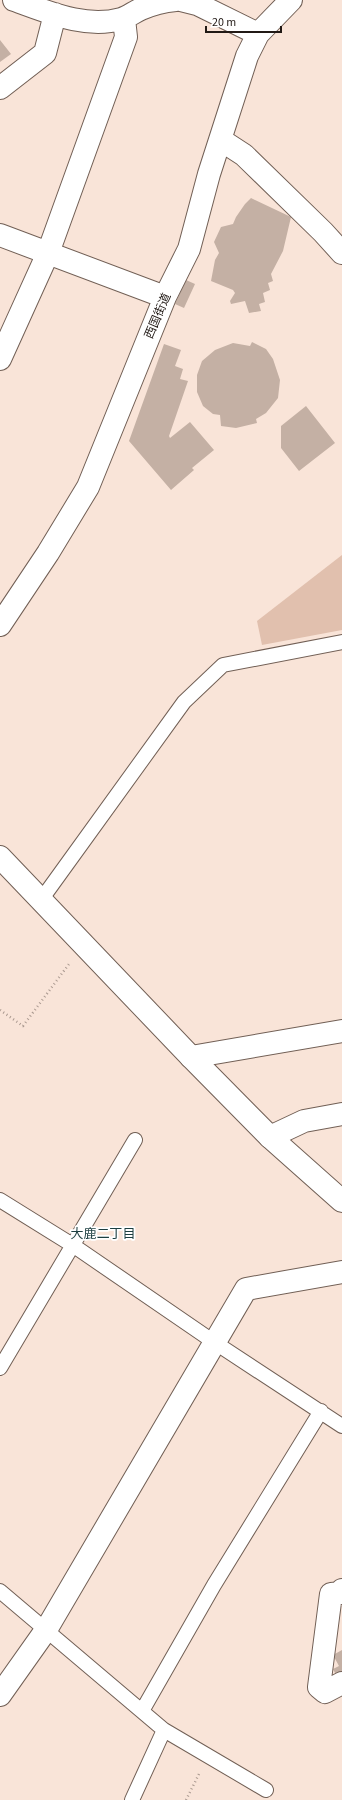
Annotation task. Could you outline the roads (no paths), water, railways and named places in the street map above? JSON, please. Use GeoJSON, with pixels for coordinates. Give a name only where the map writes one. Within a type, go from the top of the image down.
{"type":"FeatureCollection","features":[{"type":"Feature","properties":{"kind":"street"},"geometry":{"type":"LineString","coordinates":[[14,0],[63,11],[96,22],[110,22],[124,18],[142,9],[169,0],[197,4],[258,34]]}},
{"type":"Feature","properties":{"kind":"street","name":"西国街道"},"geometry":{"type":"LineString","coordinates":[[0,625],[48,553],[88,486],[165,297],[189,249],[247,56],[258,34],[291,0]]}},
{"type":"Feature","properties":{"kind":"street"},"geometry":{"type":"LineString","coordinates":[[0,88],[46,53],[63,11]]}},
{"type":"Feature","properties":{"kind":"street"},"geometry":{"type":"LineString","coordinates":[[0,359],[48,254],[126,37],[124,18]]}},
{"type":"Feature","properties":{"kind":"street"},"geometry":{"type":"LineString","coordinates":[[221,140],[244,155],[323,232],[342,253]]}},
{"type":"Feature","properties":{"kind":"street"},"geometry":{"type":"LineString","coordinates":[[0,235],[165,297]]}},
{"type":"Feature","properties":{"kind":"street"},"geometry":{"type":"LineString","coordinates":[[0,857],[191,1057],[270,1137],[342,1201]]}},
{"type":"Feature","properties":{"kind":"street"},"geometry":{"type":"LineString","coordinates":[[191,1057],[342,1031]]}},
{"type":"Feature","properties":{"kind":"street"},"geometry":{"type":"LineString","coordinates":[[270,1137],[304,1121],[342,1114]]}},
{"type":"Feature","properties":{"kind":"street"},"geometry":{"type":"LineString","coordinates":[[0,1695],[46,1630],[246,1288],[342,1272]]}},
{"type":"Feature","properties":{"kind":"street"},"geometry":{"type":"LineString","coordinates":[[342,1590],[342,1593],[331,1594],[318,1687],[325,1692],[342,1683]]}},
{"type":"Feature","properties":{"kind":"lane"},"geometry":{"type":"LineString","coordinates":[[41,900],[184,702],[223,665],[342,642]]}},
{"type":"Feature","properties":{"kind":"lane"},"geometry":{"type":"LineString","coordinates":[[0,1368],[74,1246],[135,1140]]}},
{"type":"Feature","properties":{"kind":"lane"},"geometry":{"type":"LineString","coordinates":[[0,1200],[74,1246],[214,1342],[342,1426]]}},
{"type":"Feature","properties":{"kind":"lane"},"geometry":{"type":"LineString","coordinates":[[142,1711],[214,1585],[321,1411]]}},
{"type":"Feature","properties":{"kind":"lane"},"geometry":{"type":"LineString","coordinates":[[0,1591],[164,1730],[266,1790]]}},
{"type":"Feature","properties":{"kind":"lane"},"geometry":{"type":"LineString","coordinates":[[132,1800],[164,1730]]}},
{"type":"Feature","properties":{"kind":"district","name":"大鹿二丁目"},"geometry":{"type":"Point","coordinates":[103,1234]}}]}
